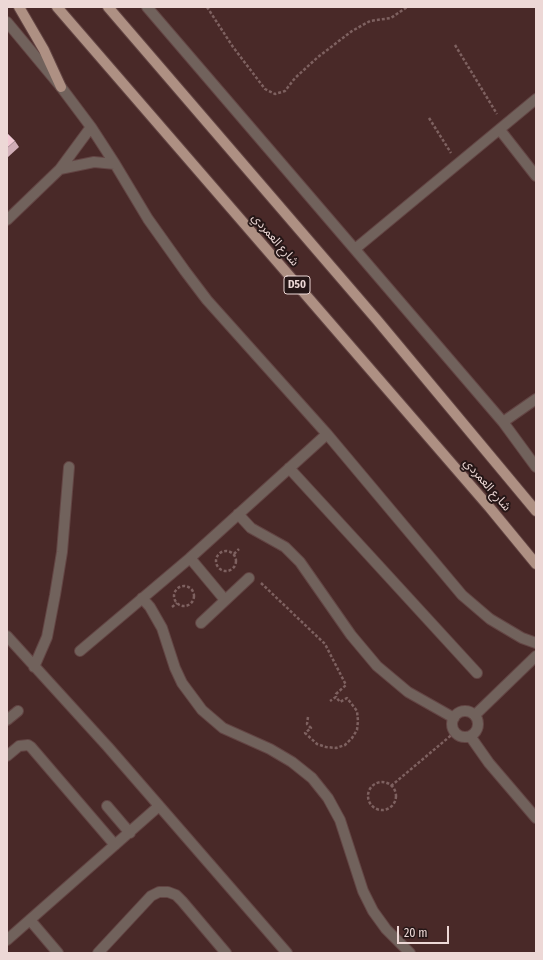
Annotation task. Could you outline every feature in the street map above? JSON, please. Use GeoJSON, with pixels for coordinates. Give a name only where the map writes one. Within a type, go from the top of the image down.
{"type":"FeatureCollection","features":[{"type":"Feature","properties":{"kind":"main road"},"geometry":{"type":"LineString","coordinates":[[19,7],[44,50],[62,87]]}},
{"type":"Feature","properties":{"kind":"main road","name":"شارع العمردي"},"geometry":{"type":"LineString","coordinates":[[57,7],[490,508],[536,564]]}},
{"type":"Feature","properties":{"kind":"main road","name":"شارع العمردي"},"geometry":{"type":"LineString","coordinates":[[108,7],[372,314],[536,510]]}},
{"type":"Feature","properties":{"kind":"street"},"geometry":{"type":"LineString","coordinates":[[147,7],[503,422],[536,467]]}},
{"type":"Feature","properties":{"kind":"street"},"geometry":{"type":"LineString","coordinates":[[7,22],[62,87],[91,127],[148,219],[207,300],[326,434],[462,595],[490,620],[522,638],[536,643]]}},
{"type":"Feature","properties":{"kind":"street"},"geometry":{"type":"LineString","coordinates":[[355,249],[536,99]]}},
{"type":"Feature","properties":{"kind":"street"},"geometry":{"type":"LineString","coordinates":[[7,220],[60,169],[91,127]]}},
{"type":"Feature","properties":{"kind":"street"},"geometry":{"type":"LineString","coordinates":[[502,128],[536,176]]}},
{"type":"Feature","properties":{"kind":"street"},"geometry":{"type":"LineString","coordinates":[[60,169],[94,162],[115,164]]}},
{"type":"Feature","properties":{"kind":"street"},"geometry":{"type":"LineString","coordinates":[[503,422],[536,399]]}},
{"type":"Feature","properties":{"kind":"street"},"geometry":{"type":"LineString","coordinates":[[80,651],[190,558],[326,434]]}},
{"type":"Feature","properties":{"kind":"street"},"geometry":{"type":"LineString","coordinates":[[34,667],[47,637],[56,595],[62,552],[69,467]]}},
{"type":"Feature","properties":{"kind":"street"},"geometry":{"type":"LineString","coordinates":[[289,468],[477,673]]}},
{"type":"Feature","properties":{"kind":"street"},"geometry":{"type":"LineString","coordinates":[[238,514],[251,528],[285,548],[300,562],[350,635],[377,666],[408,692],[454,718]]}},
{"type":"Feature","properties":{"kind":"street"},"geometry":{"type":"LineString","coordinates":[[190,558],[225,600]]}},
{"type":"Feature","properties":{"kind":"street"},"geometry":{"type":"LineString","coordinates":[[201,623],[248,578]]}},
{"type":"Feature","properties":{"kind":"street"},"geometry":{"type":"LineString","coordinates":[[142,598],[150,607],[162,628],[175,668],[182,683],[202,710],[223,728],[270,748],[292,762],[312,778],[328,798],[340,820],[363,891],[373,911],[386,929],[410,953]]}},
{"type":"Feature","properties":{"kind":"street"},"geometry":{"type":"LineString","coordinates":[[7,636],[103,742],[287,953]]}},
{"type":"Feature","properties":{"kind":"street"},"geometry":{"type":"LineString","coordinates":[[475,715],[536,656]]}},
{"type":"Feature","properties":{"kind":"street"},"geometry":{"type":"LineString","coordinates":[[7,720],[18,711]]}},
{"type":"Feature","properties":{"kind":"street"},"geometry":{"type":"LineString","coordinates":[[464,711],[475,715],[478,722],[478,727],[470,736],[462,737],[455,732],[452,725],[454,718],[464,711]]}},
{"type":"Feature","properties":{"kind":"street"},"geometry":{"type":"LineString","coordinates":[[470,736],[493,768],[536,818]]}},
{"type":"Feature","properties":{"kind":"street"},"geometry":{"type":"LineString","coordinates":[[7,756],[20,746],[28,745],[31,747],[116,845]]}},
{"type":"Feature","properties":{"kind":"street"},"geometry":{"type":"LineString","coordinates":[[107,806],[130,832]]}},
{"type":"Feature","properties":{"kind":"street"},"geometry":{"type":"LineString","coordinates":[[7,940],[159,806]]}},
{"type":"Feature","properties":{"kind":"street"},"geometry":{"type":"LineString","coordinates":[[98,953],[152,896],[159,892],[168,892],[176,895],[226,953]]}},
{"type":"Feature","properties":{"kind":"street"},"geometry":{"type":"LineString","coordinates":[[30,920],[58,953]]}},
{"type":"Feature","properties":{"kind":"path"},"geometry":{"type":"LineString","coordinates":[[206,7],[233,47],[266,89],[275,94],[285,91],[295,78],[313,61],[352,31],[370,21],[392,18],[407,7]]}},
{"type":"Feature","properties":{"kind":"path"},"geometry":{"type":"LineString","coordinates":[[455,44],[502,128]]}},
{"type":"Feature","properties":{"kind":"path"},"geometry":{"type":"LineString","coordinates":[[429,118],[458,164]]}},
{"type":"Feature","properties":{"kind":"path"},"geometry":{"type":"LineString","coordinates":[[234,554],[239,549]]}},
{"type":"Feature","properties":{"kind":"path"},"geometry":{"type":"LineString","coordinates":[[224,551],[234,554],[236,564],[233,568],[229,570],[219,567],[217,563],[220,553],[224,551]]}},
{"type":"Feature","properties":{"kind":"path"},"geometry":{"type":"LineString","coordinates":[[248,578],[264,584],[325,644],[346,685],[336,694],[336,698],[330,701]]}},
{"type":"Feature","properties":{"kind":"path"},"geometry":{"type":"LineString","coordinates":[[185,586],[192,590],[194,598],[192,603],[185,607],[176,603],[173,596],[177,588],[185,586]]}},
{"type":"Feature","properties":{"kind":"path"},"geometry":{"type":"LineString","coordinates":[[172,607],[176,603]]}},
{"type":"Feature","properties":{"kind":"path"},"geometry":{"type":"LineString","coordinates":[[308,717],[308,724],[311,728],[305,733],[317,744],[336,748],[345,745],[357,730],[358,716],[347,698],[340,702],[336,698]]}},
{"type":"Feature","properties":{"kind":"path"},"geometry":{"type":"LineString","coordinates":[[392,786],[455,732]]}},
{"type":"Feature","properties":{"kind":"path"},"geometry":{"type":"LineString","coordinates":[[378,782],[385,782],[392,786],[396,799],[392,806],[386,810],[378,810],[371,806],[368,800],[368,792],[371,786],[378,782]]}},
{"type":"Feature","properties":{"kind":"building"},"geometry":{"type":"Polygon","coordinates":[[[7,133],[15,141],[7,148],[7,133]]]}}]}
